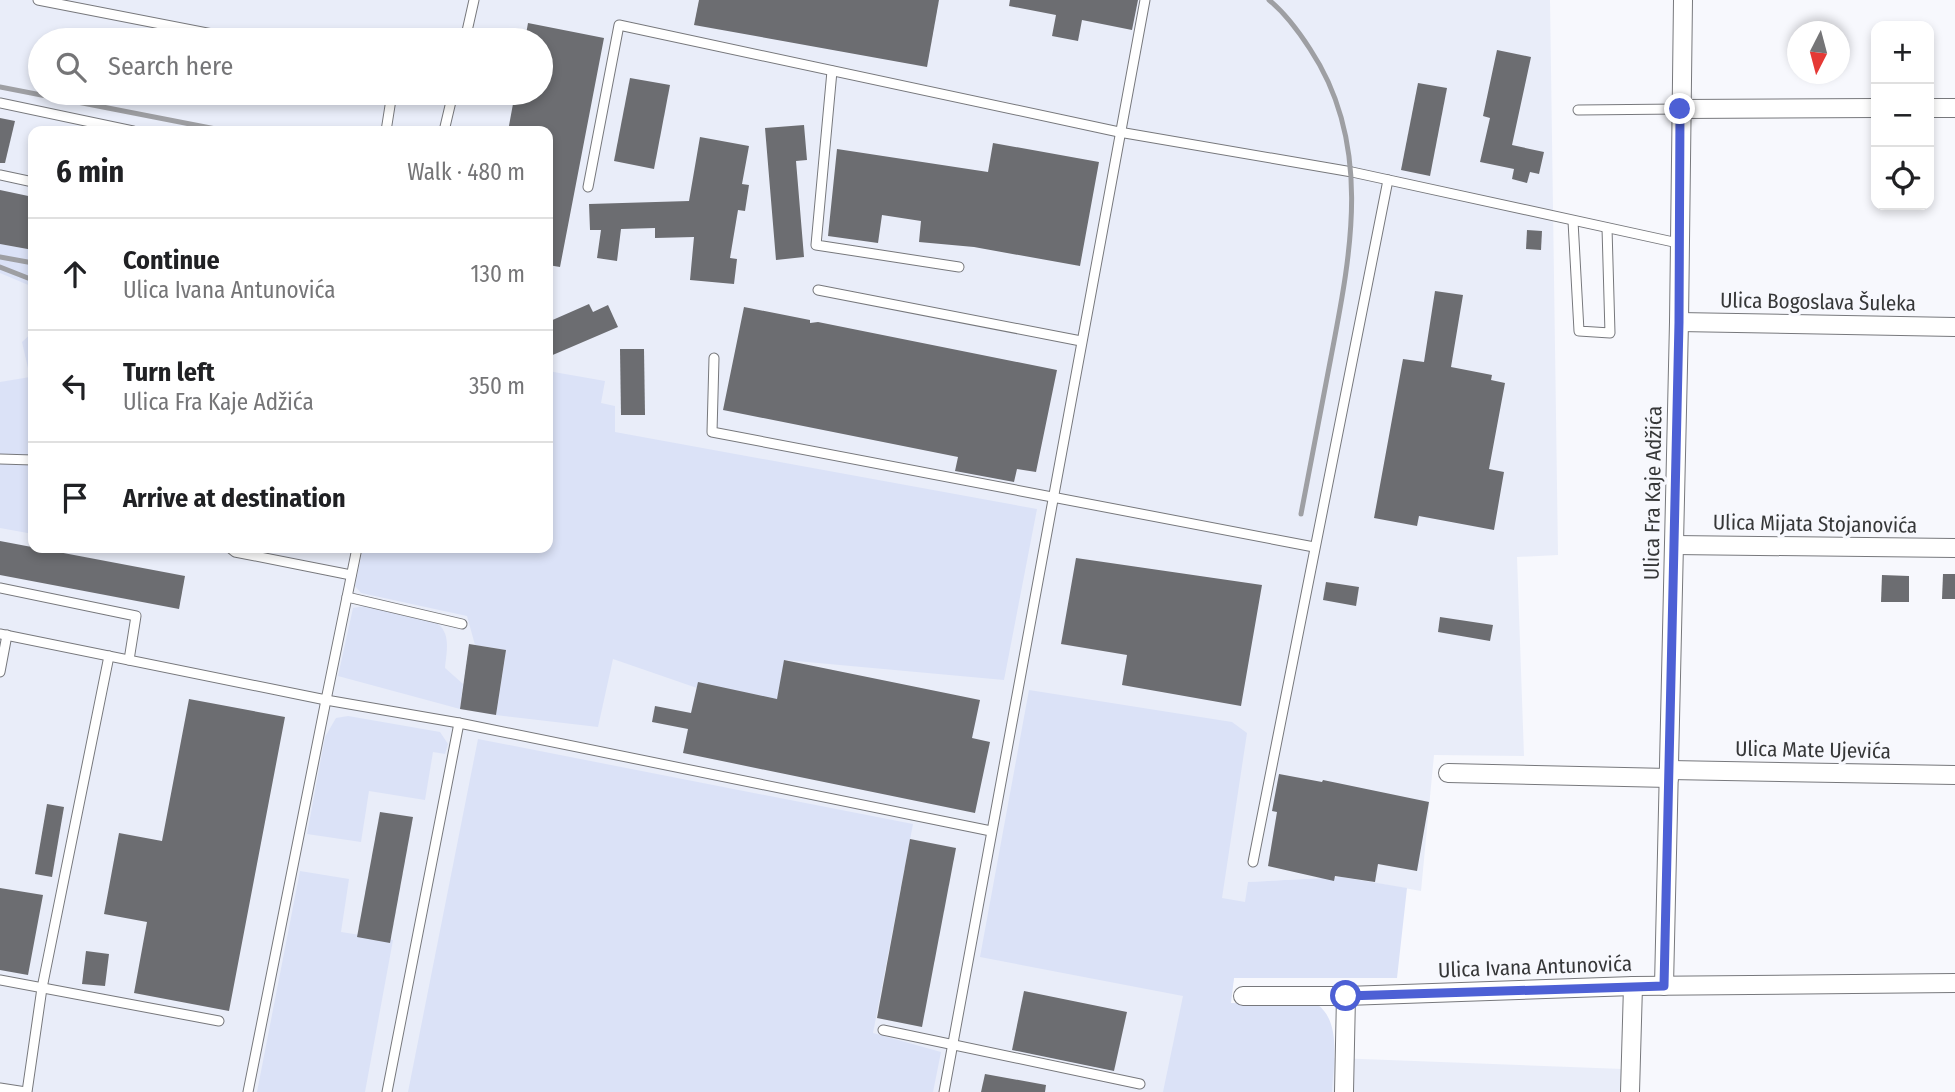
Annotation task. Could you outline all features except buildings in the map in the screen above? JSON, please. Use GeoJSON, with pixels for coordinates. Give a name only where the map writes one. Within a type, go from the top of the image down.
{"type":"FeatureCollection","features":[{"type":"Feature","properties":{"kind":"street","name":"Ulica Fra Kaje Adžića"},"geometry":{"type":"LineString","coordinates":[[1664,986],[1679,322],[1683,0]]}},
{"type":"Feature","properties":{"kind":"street"},"geometry":{"type":"LineString","coordinates":[[1680,109],[1871,108]]}},
{"type":"Feature","properties":{"kind":"street"},"geometry":{"type":"LineString","coordinates":[[1934,108],[1955,108]]}},
{"type":"Feature","properties":{"kind":"street","name":"Ulica Bogoslava Šuleka"},"geometry":{"type":"LineString","coordinates":[[1679,322],[1955,327]]}},
{"type":"Feature","properties":{"kind":"street","name":"Ulica Mijata Stojanovića"},"geometry":{"type":"LineString","coordinates":[[1674,545],[1955,548]]}},
{"type":"Feature","properties":{"kind":"street","name":"Ulica Mate Ujevića"},"geometry":{"type":"LineString","coordinates":[[1448,773],[1955,775]]}},
{"type":"Feature","properties":{"kind":"street","name":"Ulica Ivana Antunovića"},"geometry":{"type":"LineString","coordinates":[[1243,996],[1346,996],[1633,986],[1955,983]]}},
{"type":"Feature","properties":{"kind":"street"},"geometry":{"type":"LineString","coordinates":[[1630,1092],[1633,986]]}},
{"type":"Feature","properties":{"kind":"street"},"geometry":{"type":"LineString","coordinates":[[1344,1092],[1346,996]]}},
{"type":"Feature","properties":{"kind":"lane"},"geometry":{"type":"LineString","coordinates":[[38,0],[182,28]]}},
{"type":"Feature","properties":{"kind":"lane"},"geometry":{"type":"LineString","coordinates":[[468,28],[474,0]]}},
{"type":"Feature","properties":{"kind":"lane"},"geometry":{"type":"LineString","coordinates":[[944,1092],[1145,0]]}},
{"type":"Feature","properties":{"kind":"lane"},"geometry":{"type":"LineString","coordinates":[[588,187],[619,25],[1119,132],[1388,180],[1678,243]]}},
{"type":"Feature","properties":{"kind":"lane"},"geometry":{"type":"LineString","coordinates":[[832,71],[816,245],[958,267]]}},
{"type":"Feature","properties":{"kind":"lane"},"geometry":{"type":"LineString","coordinates":[[0,103],[109,126]]}},
{"type":"Feature","properties":{"kind":"lane"},"geometry":{"type":"LineString","coordinates":[[387,126],[391,105]]}},
{"type":"Feature","properties":{"kind":"lane"},"geometry":{"type":"LineString","coordinates":[[445,126],[450,105]]}},
{"type":"Feature","properties":{"kind":"lane"},"geometry":{"type":"LineString","coordinates":[[1578,110],[1680,109]]}},
{"type":"Feature","properties":{"kind":"lane"},"geometry":{"type":"LineString","coordinates":[[0,175],[28,181]]}},
{"type":"Feature","properties":{"kind":"lane"},"geometry":{"type":"LineString","coordinates":[[1254,862],[1388,180]]}},
{"type":"Feature","properties":{"kind":"lane"},"geometry":{"type":"LineString","coordinates":[[1573,221],[1579,331],[1610,333],[1607,228]]}},
{"type":"Feature","properties":{"kind":"lane"},"geometry":{"type":"LineString","coordinates":[[818,290],[1081,341]]}},
{"type":"Feature","properties":{"kind":"lane"},"geometry":{"type":"LineString","coordinates":[[714,358],[712,432],[1314,547]]}},
{"type":"Feature","properties":{"kind":"lane"},"geometry":{"type":"LineString","coordinates":[[0,458],[28,460]]}},
{"type":"Feature","properties":{"kind":"lane"},"geometry":{"type":"LineString","coordinates":[[240,553],[351,575]]}},
{"type":"Feature","properties":{"kind":"lane"},"geometry":{"type":"LineString","coordinates":[[248,1092],[356,553]]}},
{"type":"Feature","properties":{"kind":"lane"},"geometry":{"type":"LineString","coordinates":[[0,589],[136,617],[129,660]]}},
{"type":"Feature","properties":{"kind":"lane"},"geometry":{"type":"LineString","coordinates":[[347,597],[462,624]]}},
{"type":"Feature","properties":{"kind":"lane"},"geometry":{"type":"LineString","coordinates":[[0,672],[4,635],[326,700],[459,723],[991,831]]}},
{"type":"Feature","properties":{"kind":"lane"},"geometry":{"type":"LineString","coordinates":[[0,1088],[26,1092],[42,988],[109,656]]}},
{"type":"Feature","properties":{"kind":"lane"},"geometry":{"type":"LineString","coordinates":[[387,1092],[459,723]]}},
{"type":"Feature","properties":{"kind":"lane"},"geometry":{"type":"LineString","coordinates":[[0,980],[219,1021]]}},
{"type":"Feature","properties":{"kind":"lane"},"geometry":{"type":"LineString","coordinates":[[883,1030],[1140,1084]]}},
{"type":"Feature","properties":{"kind":"shaded area"},"geometry":{"type":"Polygon","coordinates":[[[0,0],[1550,0],[1558,555],[1517,557],[1524,756],[1434,755],[1421,891],[1342,877],[1249,882],[1230,1003],[1228,1054],[1623,1069],[1622,1092],[0,1092],[0,0]]]}},
{"type":"Feature","properties":{"kind":"shaded area"},"geometry":{"type":"Polygon","coordinates":[[[0,244],[28,249],[28,285],[0,273],[0,244]]]}},
{"type":"Feature","properties":{"kind":"shaded area"},"geometry":{"type":"Polygon","coordinates":[[[28,337],[28,368],[22,342],[28,337]]]}},
{"type":"Feature","properties":{"kind":"shaded area"},"geometry":{"type":"Polygon","coordinates":[[[553,372],[605,381],[601,403],[615,406],[615,432],[1037,509],[1004,680],[785,660],[777,699],[698,683],[697,688],[613,659],[598,727],[496,715],[506,650],[475,645],[467,616],[361,593],[355,586],[362,553],[553,553],[553,372]]]}},
{"type":"Feature","properties":{"kind":"shaded area"},"geometry":{"type":"Polygon","coordinates":[[[28,377],[28,533],[0,528],[0,382],[28,377]]]}},
{"type":"Feature","properties":{"kind":"shaded area"},"geometry":{"type":"Polygon","coordinates":[[[365,606],[432,620],[443,629],[447,641],[445,668],[463,684],[460,709],[338,676],[353,608],[365,606]]]}},
{"type":"Feature","properties":{"kind":"shaded area"},"geometry":{"type":"Polygon","coordinates":[[[1029,690],[1232,722],[1247,733],[1222,898],[1245,902],[1248,882],[1342,877],[1407,888],[1397,978],[1234,978],[1231,1003],[1318,1005],[1326,1013],[1334,1046],[1332,1092],[1163,1092],[1183,996],[980,957],[1029,690]]]}},
{"type":"Feature","properties":{"kind":"shaded area"},"geometry":{"type":"Polygon","coordinates":[[[348,716],[440,732],[448,744],[445,754],[433,752],[425,800],[369,791],[361,842],[307,834],[325,737],[336,718],[348,716]]]}},
{"type":"Feature","properties":{"kind":"shaded area"},"geometry":{"type":"Polygon","coordinates":[[[478,739],[913,824],[873,1033],[941,1052],[933,1092],[408,1092],[478,739]]]}},
{"type":"Feature","properties":{"kind":"shaded area"},"geometry":{"type":"Polygon","coordinates":[[[300,871],[349,879],[341,932],[393,940],[365,1092],[257,1092],[300,871]]]}},
{"type":"Feature","properties":{"kind":"railway"},"geometry":{"type":"LineString","coordinates":[[1269,0],[1301,36],[1330,85],[1343,123],[1350,161],[1352,200],[1345,278],[1301,514]]}},
{"type":"Feature","properties":{"kind":"railway"},"geometry":{"type":"LineString","coordinates":[[0,87],[28,92]]}},
{"type":"Feature","properties":{"kind":"railway"},"geometry":{"type":"LineString","coordinates":[[92,105],[200,126]]}},
{"type":"Feature","properties":{"kind":"railway"},"geometry":{"type":"LineString","coordinates":[[0,257],[28,262]]}},
{"type":"Feature","properties":{"kind":"railway"},"geometry":{"type":"LineString","coordinates":[[0,267],[28,278]]}},
{"type":"Feature","properties":{"kind":"route"},"geometry":{"type":"LineString","coordinates":[[1346,996],[1664,986],[1679,322],[1680,109]]}}]}
